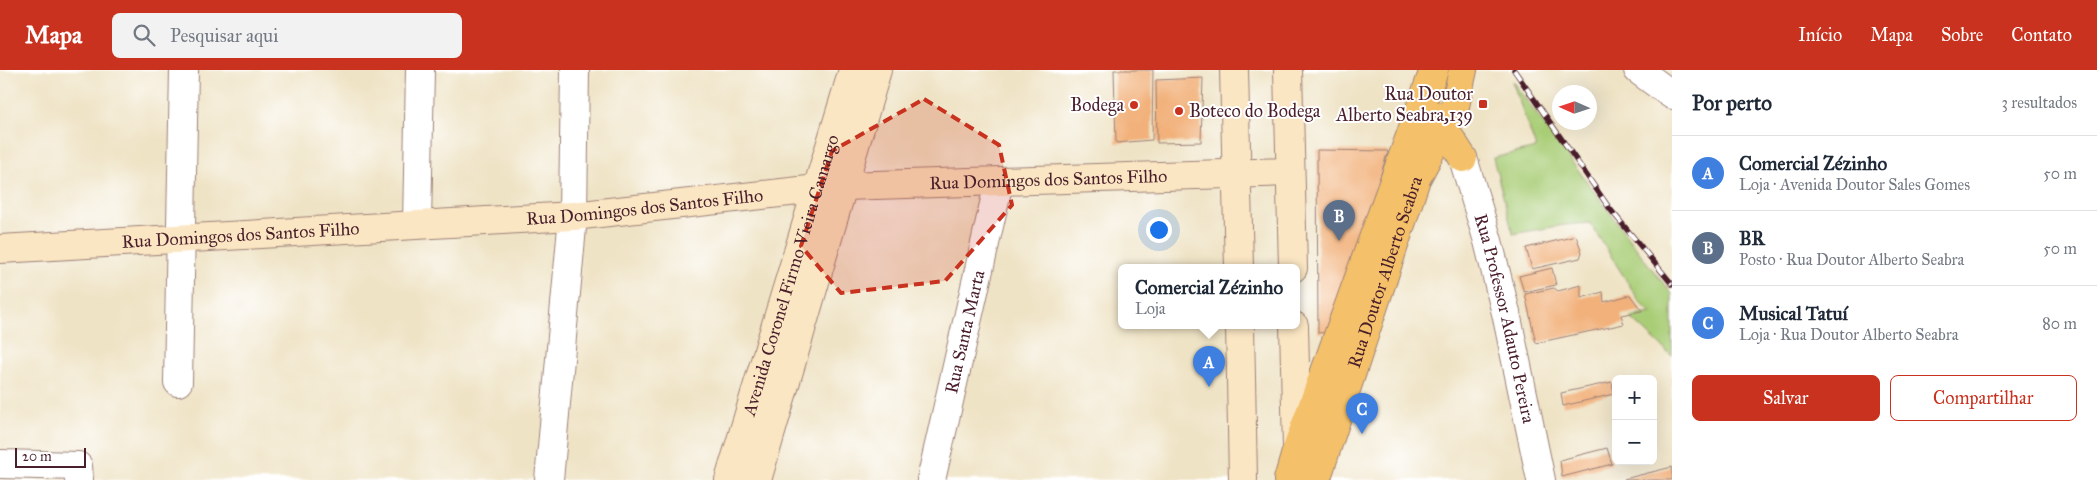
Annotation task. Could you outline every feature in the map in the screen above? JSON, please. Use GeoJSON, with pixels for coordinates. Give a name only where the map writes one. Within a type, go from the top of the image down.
{"type":"FeatureCollection","features":[{"type":"Feature","properties":{"kind":"main road","name":"Avenida Coronel Firmo Vieira Camargo"},"geometry":{"type":"LineString","coordinates":[[729,480],[853,70]]}},
{"type":"Feature","properties":{"kind":"main road","name":"Avenida Coronel Firmo Vieira Camargo"},"geometry":{"type":"LineString","coordinates":[[757,480],[877,70]]}},
{"type":"Feature","properties":{"kind":"main road"},"geometry":{"type":"LineString","coordinates":[[1234,70],[1239,264]]}},
{"type":"Feature","properties":{"kind":"main road"},"geometry":{"type":"LineString","coordinates":[[1288,70],[1293,264]]}},
{"type":"Feature","properties":{"kind":"main road","name":"Rua Doutor Alberto Seabra"},"geometry":{"type":"LineString","coordinates":[[1288,480],[1297,449],[1434,70]]}},
{"type":"Feature","properties":{"kind":"main road"},"geometry":{"type":"LineString","coordinates":[[1440,70],[1434,100],[1436,116],[1463,158]]}},
{"type":"Feature","properties":{"kind":"main road","name":"Rua Doutor Alberto Seabra"},"geometry":{"type":"LineString","coordinates":[[1316,480],[1416,179],[1455,106],[1463,70]]}},
{"type":"Feature","properties":{"kind":"main road","name":"Rua Domingos dos Santos Filho"},"geometry":{"type":"LineString","coordinates":[[0,248],[573,216],[844,186],[999,182],[1237,172],[1290,172]]}},
{"type":"Feature","properties":{"kind":"main road"},"geometry":{"type":"LineString","coordinates":[[1240,329],[1243,480]]}},
{"type":"Feature","properties":{"kind":"main road"},"geometry":{"type":"LineString","coordinates":[[1294,329],[1297,449],[1304,480]]}},
{"type":"Feature","properties":{"kind":"street"},"geometry":{"type":"LineString","coordinates":[[178,382],[184,70]]}},
{"type":"Feature","properties":{"kind":"street"},"geometry":{"type":"LineString","coordinates":[[417,224],[420,70]]}},
{"type":"Feature","properties":{"kind":"street"},"geometry":{"type":"LineString","coordinates":[[549,480],[573,216],[574,70]]}},
{"type":"Feature","properties":{"kind":"street"},"geometry":{"type":"LineString","coordinates":[[1638,70],[1672,95]]}},
{"type":"Feature","properties":{"kind":"street","name":"Rua Professor Adauto Pereira"},"geometry":{"type":"LineString","coordinates":[[1463,158],[1493,259],[1541,480]]}},
{"type":"Feature","properties":{"kind":"street","name":"Rua Santa Marta"},"geometry":{"type":"LineString","coordinates":[[932,480],[999,182]]}},
{"type":"Feature","properties":{"kind":"street"},"geometry":{"type":"LineString","coordinates":[[0,464],[78,473]]}},
{"type":"Feature","properties":{"kind":"highlighted area"},"geometry":{"type":"Polygon","coordinates":[[[924,99],[999,145],[1012,205],[945,281],[841,293],[801,246],[832,151],[924,99]]]}},
{"type":"Feature","properties":{"kind":"green space"},"geometry":{"type":"Polygon","coordinates":[[[1512,81],[1672,294],[1672,356],[1630,317],[1651,313],[1640,302],[1590,223],[1564,225],[1513,234],[1493,158],[1536,148],[1512,81]]]}},
{"type":"Feature","properties":{"kind":"building","name":"Bodega"},"geometry":{"type":"Polygon","coordinates":[[[1114,70],[1153,70],[1152,140],[1116,143],[1114,70]]]}},
{"type":"Feature","properties":{"kind":"building","name":"Boteco do Bodega"},"geometry":{"type":"Polygon","coordinates":[[[1203,78],[1201,142],[1157,143],[1156,80],[1203,78]]]}},
{"type":"Feature","properties":{"kind":"building"},"geometry":{"type":"Polygon","coordinates":[[[1317,150],[1388,151],[1332,332],[1318,333],[1317,150]]]}},
{"type":"Feature","properties":{"kind":"building"},"geometry":{"type":"Polygon","coordinates":[[[1576,236],[1582,252],[1580,258],[1532,269],[1526,248],[1576,236]]]}},
{"type":"Feature","properties":{"kind":"building"},"geometry":{"type":"Polygon","coordinates":[[[1552,268],[1556,285],[1524,292],[1519,276],[1552,268]]]}},
{"type":"Feature","properties":{"kind":"building"},"geometry":{"type":"Polygon","coordinates":[[[1581,285],[1581,298],[1603,292],[1604,302],[1630,295],[1642,311],[1621,315],[1624,324],[1536,343],[1525,294],[1554,288],[1558,291],[1581,285]]]}},
{"type":"Feature","properties":{"kind":"building"},"geometry":{"type":"Polygon","coordinates":[[[1612,382],[1612,394],[1563,406],[1561,393],[1612,382]]]}},
{"type":"Feature","properties":{"kind":"building"},"geometry":{"type":"Polygon","coordinates":[[[1607,448],[1612,464],[1562,477],[1560,460],[1607,448]]]}},
{"type":"Feature","properties":{"kind":"building"},"geometry":{"type":"Polygon","coordinates":[[[1672,467],[1672,480],[1624,480],[1624,479],[1672,467]]]}},
{"type":"Feature","properties":{"kind":"railway"},"geometry":{"type":"LineString","coordinates":[[1514,70],[1610,209],[1672,284]]}},
{"type":"Feature","properties":{"kind":"place","name":"Rua Doutor Alberto Seabra,139"},"geometry":{"type":"Point","coordinates":[1483,104]}},
{"type":"Feature","properties":{"kind":"place","name":"Bodega"},"geometry":{"type":"Point","coordinates":[1134,105]}},
{"type":"Feature","properties":{"kind":"place","name":"Boteco do Bodega"},"geometry":{"type":"Point","coordinates":[1179,111]}},
{"type":"Feature","properties":{"kind":"place","name":"BR"},"geometry":{"type":"Point","coordinates":[1339,241]}},
{"type":"Feature","properties":{"kind":"place","name":"Comercial Zézinho"},"geometry":{"type":"Point","coordinates":[1209,387]}},
{"type":"Feature","properties":{"kind":"place","name":"Musical Tatuí"},"geometry":{"type":"Point","coordinates":[1362,434]}}]}
